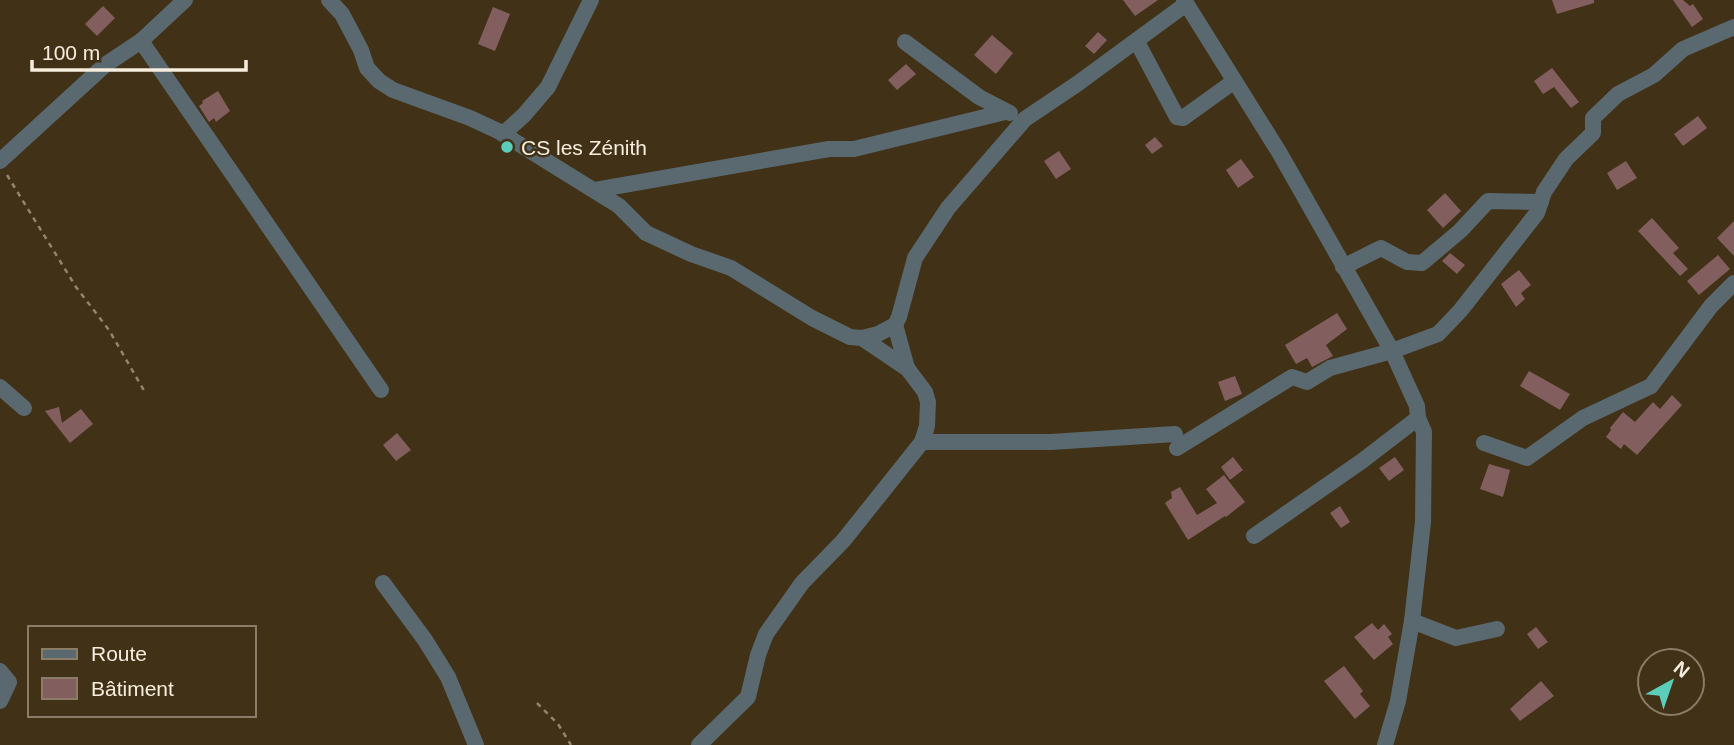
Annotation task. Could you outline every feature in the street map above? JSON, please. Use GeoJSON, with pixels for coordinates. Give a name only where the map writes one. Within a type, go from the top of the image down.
{"type":"FeatureCollection","features":[{"type":"Feature","properties":{"kind":"street"},"geometry":{"type":"LineString","coordinates":[[0,161],[105,65],[141,41],[185,0]]}},
{"type":"Feature","properties":{"kind":"street"},"geometry":{"type":"LineString","coordinates":[[329,0],[342,15],[361,50],[367,68],[379,81],[393,90],[470,118],[503,134],[619,206],[646,233],[691,254],[731,268],[812,318],[850,337],[862,338],[878,334],[895,325],[915,258],[948,208],[1025,119],[1137,42],[1185,2],[1279,152],[1392,351],[1417,406],[1418,418],[1424,432],[1423,522],[1412,621],[1398,701],[1385,745]]}},
{"type":"Feature","properties":{"kind":"street"},"geometry":{"type":"LineString","coordinates":[[503,134],[548,87],[591,0]]}},
{"type":"Feature","properties":{"kind":"street"},"geometry":{"type":"LineString","coordinates":[[922,442],[1176,441],[1292,377],[1307,382],[1330,368],[1392,351],[1438,334],[1460,311],[1537,213],[1544,192],[1566,159],[1593,133],[1593,118],[1618,94],[1654,75],[1683,49],[1734,27]]}},
{"type":"Feature","properties":{"kind":"street"},"geometry":{"type":"LineString","coordinates":[[141,41],[381,390]]}},
{"type":"Feature","properties":{"kind":"street"},"geometry":{"type":"LineString","coordinates":[[905,42],[979,97],[1025,119]]}},
{"type":"Feature","properties":{"kind":"street"},"geometry":{"type":"LineString","coordinates":[[1137,42],[1177,117],[1183,118],[1233,82]]}},
{"type":"Feature","properties":{"kind":"street"},"geometry":{"type":"LineString","coordinates":[[594,190],[828,149],[854,149],[1005,111]]}},
{"type":"Feature","properties":{"kind":"street"},"geometry":{"type":"LineString","coordinates":[[1343,267],[1381,248],[1407,262],[1422,263],[1460,232],[1488,201],[1541,202]]}},
{"type":"Feature","properties":{"kind":"street"},"geometry":{"type":"LineString","coordinates":[[1484,443],[1527,458],[1583,418],[1651,386],[1711,306],[1734,283]]}},
{"type":"Feature","properties":{"kind":"street"},"geometry":{"type":"LineString","coordinates":[[895,325],[908,369]]}},
{"type":"Feature","properties":{"kind":"street"},"geometry":{"type":"LineString","coordinates":[[699,745],[748,697],[766,634],[802,583],[844,541],[922,442],[927,426],[928,402],[925,392],[908,369],[862,338]]}},
{"type":"Feature","properties":{"kind":"street"},"geometry":{"type":"LineString","coordinates":[[0,387],[24,408]]}},
{"type":"Feature","properties":{"kind":"street"},"geometry":{"type":"LineString","coordinates":[[1254,537],[1418,418]]}},
{"type":"Feature","properties":{"kind":"street"},"geometry":{"type":"LineString","coordinates":[[383,583],[425,639],[448,677],[476,745]]}},
{"type":"Feature","properties":{"kind":"street"},"geometry":{"type":"LineString","coordinates":[[1412,621],[1456,638],[1497,629]]}},
{"type":"Feature","properties":{"kind":"street"},"geometry":{"type":"LineString","coordinates":[[0,671],[9,682],[0,701]]}},
{"type":"Feature","properties":{"kind":"path"},"geometry":{"type":"LineString","coordinates":[[7,176],[76,287],[109,330],[146,394]]}},
{"type":"Feature","properties":{"kind":"path"},"geometry":{"type":"LineString","coordinates":[[537,703],[558,724],[571,745]]}},
{"type":"Feature","properties":{"kind":"building"},"geometry":{"type":"Polygon","coordinates":[[[1123,0],[1158,0],[1135,16],[1123,0]]]}},
{"type":"Feature","properties":{"kind":"building"},"geometry":{"type":"Polygon","coordinates":[[[1552,0],[1594,0],[1594,3],[1557,14],[1552,0]]]}},
{"type":"Feature","properties":{"kind":"building"},"geometry":{"type":"Polygon","coordinates":[[[1673,0],[1683,0],[1690,6],[1693,4],[1703,19],[1692,27],[1673,0]]]}},
{"type":"Feature","properties":{"kind":"building"},"geometry":{"type":"Polygon","coordinates":[[[103,6],[115,18],[97,36],[85,24],[103,6]]]}},
{"type":"Feature","properties":{"kind":"building"},"geometry":{"type":"Polygon","coordinates":[[[493,7],[510,14],[495,51],[478,44],[493,7]]]}},
{"type":"Feature","properties":{"kind":"building"},"geometry":{"type":"Polygon","coordinates":[[[1098,32],[1107,40],[1094,54],[1085,46],[1098,32]]]}},
{"type":"Feature","properties":{"kind":"building"},"geometry":{"type":"Polygon","coordinates":[[[992,35],[1013,53],[996,74],[974,55],[992,35]]]}},
{"type":"Feature","properties":{"kind":"building"},"geometry":{"type":"Polygon","coordinates":[[[906,64],[916,74],[897,90],[888,80],[906,64]]]}},
{"type":"Feature","properties":{"kind":"building"},"geometry":{"type":"Polygon","coordinates":[[[1552,68],[1579,102],[1571,108],[1554,87],[1543,94],[1534,81],[1552,68]]]}},
{"type":"Feature","properties":{"kind":"building"},"geometry":{"type":"Polygon","coordinates":[[[218,91],[230,111],[216,122],[214,118],[209,122],[199,106],[218,91]]]}},
{"type":"Feature","properties":{"kind":"building"},"geometry":{"type":"Polygon","coordinates":[[[1698,116],[1707,128],[1683,146],[1674,134],[1698,116]]]}},
{"type":"Feature","properties":{"kind":"building"},"geometry":{"type":"Polygon","coordinates":[[[1155,137],[1163,146],[1152,154],[1145,145],[1155,137]]]}},
{"type":"Feature","properties":{"kind":"building"},"geometry":{"type":"Polygon","coordinates":[[[1059,151],[1071,169],[1056,179],[1044,161],[1059,151]]]}},
{"type":"Feature","properties":{"kind":"building"},"geometry":{"type":"Polygon","coordinates":[[[1241,159],[1254,177],[1238,188],[1226,170],[1241,159]]]}},
{"type":"Feature","properties":{"kind":"building"},"geometry":{"type":"Polygon","coordinates":[[[1626,161],[1637,178],[1617,190],[1607,173],[1626,161]]]}},
{"type":"Feature","properties":{"kind":"building"},"geometry":{"type":"Polygon","coordinates":[[[1445,193],[1461,211],[1443,228],[1427,210],[1445,193]]]}},
{"type":"Feature","properties":{"kind":"building"},"geometry":{"type":"Polygon","coordinates":[[[1652,218],[1679,248],[1673,253],[1688,269],[1680,276],[1638,231],[1652,218]]]}},
{"type":"Feature","properties":{"kind":"building"},"geometry":{"type":"Polygon","coordinates":[[[1734,221],[1734,256],[1717,238],[1734,221]]]}},
{"type":"Feature","properties":{"kind":"building"},"geometry":{"type":"Polygon","coordinates":[[[1450,253],[1465,265],[1457,274],[1442,261],[1450,253]]]}},
{"type":"Feature","properties":{"kind":"building"},"geometry":{"type":"Polygon","coordinates":[[[1718,255],[1730,269],[1699,295],[1687,281],[1718,255]]]}},
{"type":"Feature","properties":{"kind":"building"},"geometry":{"type":"Polygon","coordinates":[[[1519,270],[1531,285],[1521,293],[1525,299],[1516,307],[1501,284],[1519,270]]]}},
{"type":"Feature","properties":{"kind":"building"},"geometry":{"type":"Polygon","coordinates":[[[1337,313],[1347,329],[1326,345],[1333,356],[1312,367],[1307,358],[1296,364],[1285,345],[1337,313]]]}},
{"type":"Feature","properties":{"kind":"building"},"geometry":{"type":"Polygon","coordinates":[[[1529,371],[1570,394],[1560,410],[1520,386],[1529,371]]]}},
{"type":"Feature","properties":{"kind":"building"},"geometry":{"type":"Polygon","coordinates":[[[1235,376],[1242,394],[1225,401],[1218,382],[1235,376]]]}},
{"type":"Feature","properties":{"kind":"building"},"geometry":{"type":"Polygon","coordinates":[[[1672,395],[1682,405],[1637,455],[1624,444],[1621,449],[1606,437],[1623,412],[1635,422],[1653,402],[1660,409],[1672,395]]]}},
{"type":"Feature","properties":{"kind":"building"},"geometry":{"type":"Polygon","coordinates":[[[59,407],[62,423],[81,409],[93,424],[70,443],[45,411],[59,407]]]}},
{"type":"Feature","properties":{"kind":"building"},"geometry":{"type":"Polygon","coordinates":[[[397,433],[411,450],[396,461],[383,445],[397,433]]]}},
{"type":"Feature","properties":{"kind":"building"},"geometry":{"type":"Polygon","coordinates":[[[1233,457],[1243,470],[1230,480],[1221,467],[1233,457]]]}},
{"type":"Feature","properties":{"kind":"building"},"geometry":{"type":"Polygon","coordinates":[[[1395,457],[1404,470],[1389,481],[1379,468],[1395,457]]]}},
{"type":"Feature","properties":{"kind":"building"},"geometry":{"type":"Polygon","coordinates":[[[1489,464],[1510,470],[1503,497],[1480,489],[1489,464]]]}},
{"type":"Feature","properties":{"kind":"building"},"geometry":{"type":"Polygon","coordinates":[[[1224,475],[1245,502],[1188,540],[1165,503],[1172,498],[1171,492],[1180,487],[1197,515],[1217,503],[1206,489],[1224,475]]]}},
{"type":"Feature","properties":{"kind":"building"},"geometry":{"type":"Polygon","coordinates":[[[1340,506],[1350,522],[1341,528],[1330,513],[1340,506]]]}},
{"type":"Feature","properties":{"kind":"building"},"geometry":{"type":"Polygon","coordinates":[[[1372,623],[1378,630],[1384,624],[1392,634],[1388,637],[1393,644],[1374,660],[1354,637],[1372,623]]]}},
{"type":"Feature","properties":{"kind":"building"},"geometry":{"type":"Polygon","coordinates":[[[1536,627],[1548,642],[1538,649],[1527,634],[1536,627]]]}},
{"type":"Feature","properties":{"kind":"building"},"geometry":{"type":"Polygon","coordinates":[[[1344,666],[1363,691],[1360,694],[1370,706],[1355,719],[1324,681],[1344,666]]]}},
{"type":"Feature","properties":{"kind":"building"},"geometry":{"type":"Polygon","coordinates":[[[1541,681],[1554,696],[1520,721],[1510,709],[1541,681]]]}},
{"type":"Feature","properties":{"kind":"place","name":"CS les Zénith"},"geometry":{"type":"Point","coordinates":[507,147]}}]}
